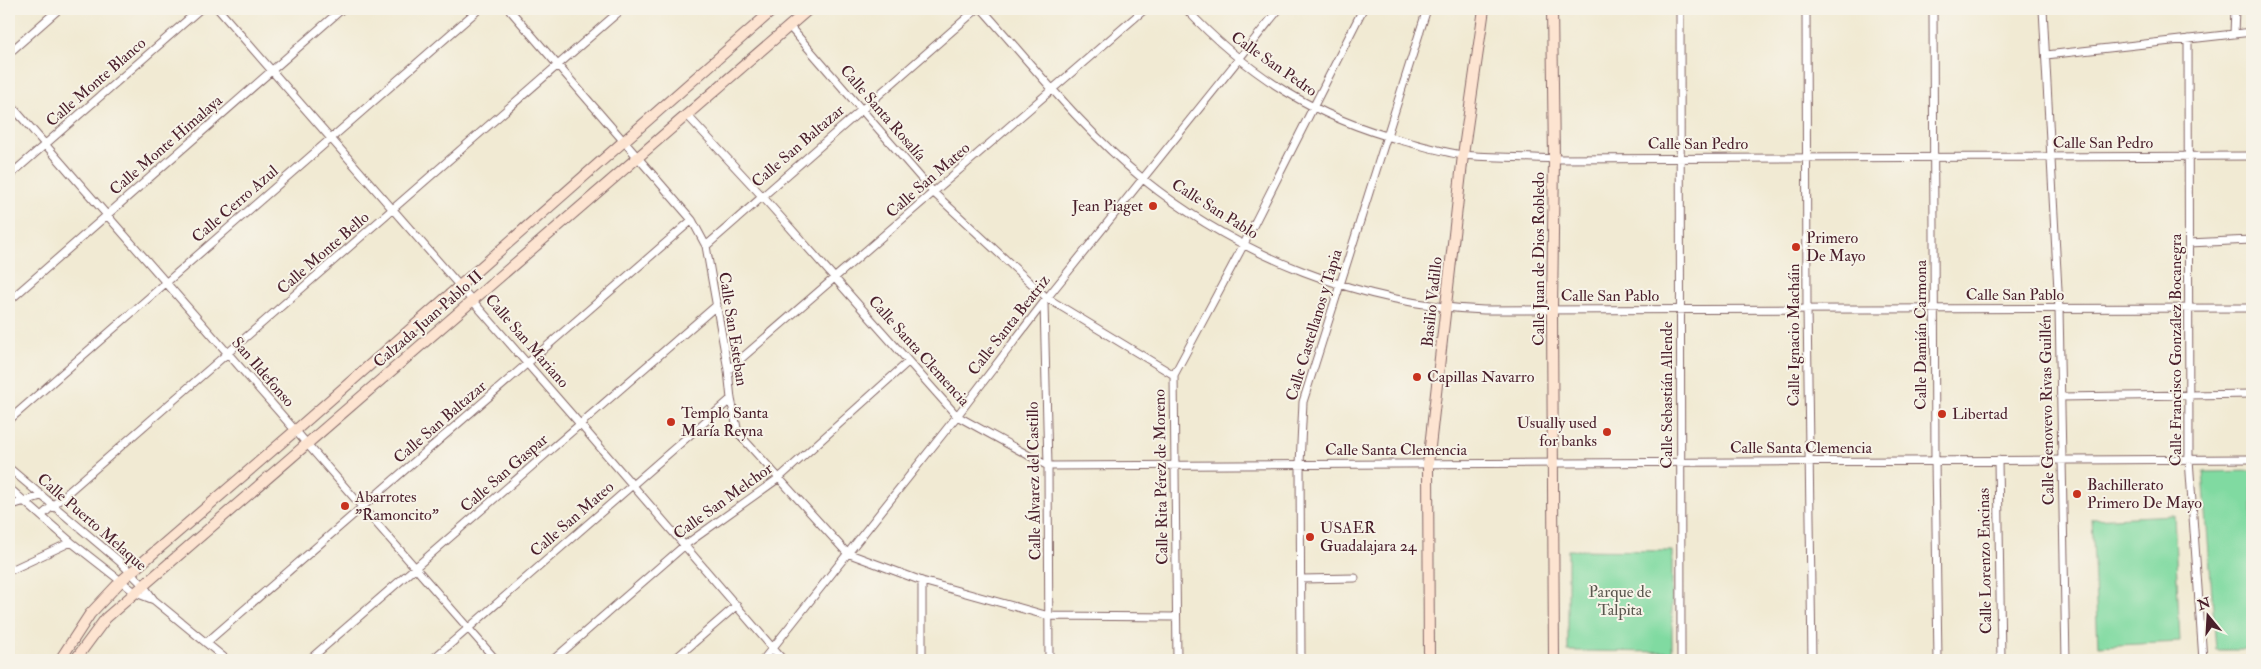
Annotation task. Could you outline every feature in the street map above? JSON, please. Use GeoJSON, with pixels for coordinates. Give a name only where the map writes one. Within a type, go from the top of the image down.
{"type":"FeatureCollection","features":[{"type":"Feature","properties":{"kind":"main road","name":"Calzada Juan Pablo II"},"geometry":{"type":"LineString","coordinates":[[60,660],[90,614],[121,581],[296,430],[774,9]]}},
{"type":"Feature","properties":{"kind":"main road","name":"Calzada Juan Pablo II"},"geometry":{"type":"LineString","coordinates":[[80,658],[99,626],[139,589],[809,9]]}},
{"type":"Feature","properties":{"kind":"main road","name":"Basilio Vadillo"},"geometry":{"type":"LineString","coordinates":[[1429,660],[1428,464],[1463,155],[1484,9]]}},
{"type":"Feature","properties":{"kind":"main road","name":"Calle Juan de Dios Robledo"},"geometry":{"type":"LineString","coordinates":[[1552,9],[1554,159],[1552,310],[1554,660]]}},
{"type":"Feature","properties":{"kind":"street"},"geometry":{"type":"LineString","coordinates":[[9,53],[59,9]]}},
{"type":"Feature","properties":{"kind":"street","name":"Calle Monte Blanco"},"geometry":{"type":"LineString","coordinates":[[9,176],[200,9]]}},
{"type":"Feature","properties":{"kind":"street","name":"Calle San Mariano"},"geometry":{"type":"LineString","coordinates":[[218,9],[528,363],[783,660]]}},
{"type":"Feature","properties":{"kind":"street","name":"Calle Monte Himalaya"},"geometry":{"type":"LineString","coordinates":[[9,301],[342,9]]}},
{"type":"Feature","properties":{"kind":"street","name":"Calle Cerro Azul"},"geometry":{"type":"LineString","coordinates":[[9,420],[479,9]]}},
{"type":"Feature","properties":{"kind":"street","name":"Calle San Esteban"},"geometry":{"type":"LineString","coordinates":[[509,9],[692,220],[706,246],[738,433],[847,553],[922,581],[1049,616],[1176,617]]}},
{"type":"Feature","properties":{"kind":"street","name":"Calle Monte Bello"},"geometry":{"type":"LineString","coordinates":[[41,516],[229,354],[622,9]]}},
{"type":"Feature","properties":{"kind":"street","name":"Calle San Baltazar"},"geometry":{"type":"LineString","coordinates":[[706,246],[977,9]]}},
{"type":"Feature","properties":{"kind":"street","name":"Calle San Pablo"},"geometry":{"type":"LineString","coordinates":[[982,9],[1096,135],[1142,178],[1191,214],[1244,244],[1284,263],[1340,285],[1447,308],[1484,310],[2252,308]]}},
{"type":"Feature","properties":{"kind":"street","name":"Calle San Mateo"},"geometry":{"type":"LineString","coordinates":[[728,370],[1144,9]]}},
{"type":"Feature","properties":{"kind":"street","name":"Calle San Pedro"},"geometry":{"type":"LineString","coordinates":[[1186,9],[1239,59],[1277,86],[1313,108],[1349,124],[1387,137],[1463,155],[1554,159],[2252,156]]}},
{"type":"Feature","properties":{"kind":"street","name":"Calle Santa Beatriz"},"geometry":{"type":"LineString","coordinates":[[763,660],[957,416],[1142,178],[1279,9]]}},
{"type":"Feature","properties":{"kind":"street","name":"Calle Rita Pérez de Moreno"},"geometry":{"type":"LineString","coordinates":[[1177,660],[1174,375],[1244,244],[1364,9]]}},
{"type":"Feature","properties":{"kind":"street","name":"Calle Castellanos y Tapia"},"geometry":{"type":"LineString","coordinates":[[1301,660],[1300,464],[1303,402],[1427,9]]}},
{"type":"Feature","properties":{"kind":"street","name":"Calle Sebastián Allende"},"geometry":{"type":"LineString","coordinates":[[1680,9],[1681,660]]}},
{"type":"Feature","properties":{"kind":"street","name":"Calle Ignacio Macháin"},"geometry":{"type":"LineString","coordinates":[[1806,9],[1807,308],[1812,660]]}},
{"type":"Feature","properties":{"kind":"street","name":"Calle Damián Carmona"},"geometry":{"type":"LineString","coordinates":[[1933,9],[1938,660]]}},
{"type":"Feature","properties":{"kind":"street","name":"Calle Genovevo Rivas Guillén"},"geometry":{"type":"LineString","coordinates":[[2043,9],[2059,309],[2066,660]]}},
{"type":"Feature","properties":{"kind":"street"},"geometry":{"type":"LineString","coordinates":[[2234,34],[2235,9]]}},
{"type":"Feature","properties":{"kind":"street","name":"Calle Santa Rosalía"},"geometry":{"type":"LineString","coordinates":[[790,26],[934,193],[1046,300],[1174,375]]}},
{"type":"Feature","properties":{"kind":"street"},"geometry":{"type":"LineString","coordinates":[[2046,55],[2252,32]]}},
{"type":"Feature","properties":{"kind":"street","name":"Calle Francisco González Bocanegra"},"geometry":{"type":"LineString","coordinates":[[2188,39],[2189,459],[2203,660]]}},
{"type":"Feature","properties":{"kind":"street","name":"San Ildefonso"},"geometry":{"type":"LineString","coordinates":[[9,103],[496,660]]}},
{"type":"Feature","properties":{"kind":"street","name":"Calle Santa Clemencia"},"geometry":{"type":"LineString","coordinates":[[687,115],[762,196],[957,416],[1048,466],[2252,459]]}},
{"type":"Feature","properties":{"kind":"street","name":"Calle San Baltazar"},"geometry":{"type":"LineString","coordinates":[[206,643],[692,220]]}},
{"type":"Feature","properties":{"kind":"street"},"geometry":{"type":"LineString","coordinates":[[2189,243],[2251,240]]}},
{"type":"Feature","properties":{"kind":"street","name":"Calle Álvarez del Castillo"},"geometry":{"type":"LineString","coordinates":[[1046,300],[1049,660]]}},
{"type":"Feature","properties":{"kind":"street","name":"Calle San Gaspar"},"geometry":{"type":"LineString","coordinates":[[309,660],[716,305]]}},
{"type":"Feature","properties":{"kind":"street","name":"Calle San Melchor"},"geometry":{"type":"LineString","coordinates":[[553,660],[685,544],[779,478],[908,362]]}},
{"type":"Feature","properties":{"kind":"street"},"geometry":{"type":"LineString","coordinates":[[2060,397],[2252,394]]}},
{"type":"Feature","properties":{"kind":"street","name":"Calle San Mateo"},"geometry":{"type":"LineString","coordinates":[[432,660],[731,399]]}},
{"type":"Feature","properties":{"kind":"street","name":"Calle Lorenzo Encinas"},"geometry":{"type":"LineString","coordinates":[[1998,460],[2001,660]]}},
{"type":"Feature","properties":{"kind":"street","name":"Calle Puerto Melaque"},"geometry":{"type":"LineString","coordinates":[[9,468],[130,573],[139,589]]}},
{"type":"Feature","properties":{"kind":"street","name":"Calle Puerto Melaque"},"geometry":{"type":"LineString","coordinates":[[9,488],[70,542],[121,581],[139,589],[154,600],[227,660]]}},
{"type":"Feature","properties":{"kind":"street"},"geometry":{"type":"LineString","coordinates":[[9,506],[41,496]]}},
{"type":"Feature","properties":{"kind":"street"},"geometry":{"type":"LineString","coordinates":[[9,571],[70,542]]}},
{"type":"Feature","properties":{"kind":"street"},"geometry":{"type":"LineString","coordinates":[[1301,580],[1355,578]]}},
{"type":"Feature","properties":{"kind":"street"},"geometry":{"type":"LineString","coordinates":[[922,581],[922,660]]}},
{"type":"Feature","properties":{"kind":"street"},"geometry":{"type":"LineString","coordinates":[[674,660],[737,605]]}},
{"type":"Feature","properties":{"kind":"green space"},"geometry":{"type":"Polygon","coordinates":[[[2252,471],[2252,650],[2216,650],[2203,472],[2252,471]]]}},
{"type":"Feature","properties":{"kind":"green space"},"geometry":{"type":"Polygon","coordinates":[[[2174,515],[2180,642],[2098,646],[2092,519],[2174,515]]]}},
{"type":"Feature","properties":{"kind":"green space","name":"Parque de Talpita"},"geometry":{"type":"Polygon","coordinates":[[[1568,550],[1672,551],[1672,652],[1568,651],[1568,550]]]}},
{"type":"Feature","properties":{"kind":"place","name":"Jean Piaget"},"geometry":{"type":"Point","coordinates":[1153,206]}},
{"type":"Feature","properties":{"kind":"place","name":"Primero De Mayo"},"geometry":{"type":"Point","coordinates":[1796,247]}},
{"type":"Feature","properties":{"kind":"place","name":"Capillas Navarro"},"geometry":{"type":"Point","coordinates":[1417,377]}},
{"type":"Feature","properties":{"kind":"place","name":"Libertad"},"geometry":{"type":"Point","coordinates":[1942,414]}},
{"type":"Feature","properties":{"kind":"place","name":"Templo Santa María Reyna"},"geometry":{"type":"Point","coordinates":[671,422]}},
{"type":"Feature","properties":{"kind":"place","name":"Usually used for banks"},"geometry":{"type":"Point","coordinates":[1607,432]}},
{"type":"Feature","properties":{"kind":"place","name":"Bachillerato Primero De Mayo"},"geometry":{"type":"Point","coordinates":[2077,494]}},
{"type":"Feature","properties":{"kind":"place","name":"Abarrotes \"Ramoncito\""},"geometry":{"type":"Point","coordinates":[345,506]}},
{"type":"Feature","properties":{"kind":"place","name":"USAER Guadalajara 24"},"geometry":{"type":"Point","coordinates":[1310,537]}}]}
